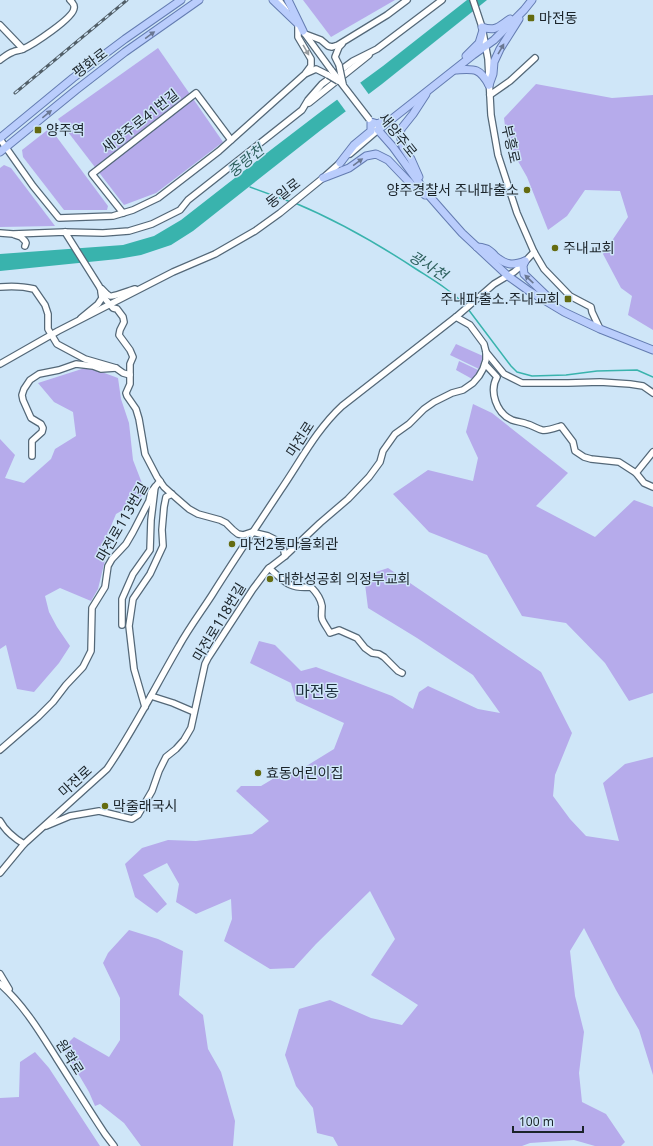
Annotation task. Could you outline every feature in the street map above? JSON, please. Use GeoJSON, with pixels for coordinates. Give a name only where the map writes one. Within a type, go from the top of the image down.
{"type":"FeatureCollection","features":[{"type":"Feature","properties":{"kind":"main road","name":"평화로"},"geometry":{"type":"LineString","coordinates":[[0,138],[124,39],[181,0]]}},
{"type":"Feature","properties":{"kind":"main road","name":"평화로"},"geometry":{"type":"LineString","coordinates":[[3,150],[125,52],[199,0]]}},
{"type":"Feature","properties":{"kind":"main road"},"geometry":{"type":"LineString","coordinates":[[273,0],[297,24]]}},
{"type":"Feature","properties":{"kind":"main road"},"geometry":{"type":"LineString","coordinates":[[288,0],[304,32]]}},
{"type":"Feature","properties":{"kind":"main road"},"geometry":{"type":"LineString","coordinates":[[485,47],[524,10],[532,0]]}},
{"type":"Feature","properties":{"kind":"main road"},"geometry":{"type":"LineString","coordinates":[[453,71],[479,43],[482,29],[494,30],[524,10]]}},
{"type":"Feature","properties":{"kind":"main road"},"geometry":{"type":"LineString","coordinates":[[489,85],[493,74],[494,62],[500,49],[524,10]]}},
{"type":"Feature","properties":{"kind":"main road","name":"동일로"},"geometry":{"type":"LineString","coordinates":[[378,130],[429,91],[472,55],[485,47]]}},
{"type":"Feature","properties":{"kind":"main road"},"geometry":{"type":"LineString","coordinates":[[453,71],[470,69],[478,71],[489,85]]}},
{"type":"Feature","properties":{"kind":"main road"},"geometry":{"type":"LineString","coordinates":[[420,182],[420,178],[411,159],[403,147],[400,135],[401,129],[429,91]]}},
{"type":"Feature","properties":{"kind":"main road"},"geometry":{"type":"LineString","coordinates":[[340,163],[354,145],[371,131],[370,121],[378,124],[413,102]]}},
{"type":"Feature","properties":{"kind":"main road","name":"새양주로"},"geometry":{"type":"LineString","coordinates":[[378,130],[393,147],[437,205],[462,233],[508,276]]}},
{"type":"Feature","properties":{"kind":"main road"},"geometry":{"type":"LineString","coordinates":[[323,178],[349,168],[366,156],[376,154],[388,160],[412,184],[437,205]]}},
{"type":"Feature","properties":{"kind":"main road"},"geometry":{"type":"LineString","coordinates":[[477,247],[488,250],[507,264],[511,265],[525,262]]}},
{"type":"Feature","properties":{"kind":"main road"},"geometry":{"type":"LineString","coordinates":[[525,262],[523,266],[524,274],[564,312]]}},
{"type":"Feature","properties":{"kind":"main road"},"geometry":{"type":"LineString","coordinates":[[508,276],[564,312],[600,329],[653,350]]}},
{"type":"Feature","properties":{"kind":"street"},"geometry":{"type":"LineString","coordinates":[[0,60],[13,52],[22,49],[68,18],[74,9],[74,6],[70,0]]}},
{"type":"Feature","properties":{"kind":"street","name":"새양주로"},"geometry":{"type":"LineString","coordinates":[[279,0],[304,32],[330,73],[343,85],[378,130]]}},
{"type":"Feature","properties":{"kind":"street"},"geometry":{"type":"LineString","coordinates":[[304,32],[332,47],[338,45],[387,15],[407,0]]}},
{"type":"Feature","properties":{"kind":"street"},"geometry":{"type":"LineString","coordinates":[[0,233],[66,234],[129,231],[152,224],[180,210],[188,200],[302,110],[308,100],[322,84],[353,61],[377,49],[442,0]]}},
{"type":"Feature","properties":{"kind":"street","name":"부흥로"},"geometry":{"type":"LineString","coordinates":[[473,0],[482,29],[489,69],[491,115],[498,155],[518,213],[534,252],[544,269],[570,296],[591,307],[600,329]]}},
{"type":"Feature","properties":{"kind":"street"},"geometry":{"type":"LineString","coordinates":[[0,138],[3,150],[59,218],[113,216],[143,206],[158,198],[219,151],[305,74],[311,66],[311,59],[298,37],[297,24]]}},
{"type":"Feature","properties":{"kind":"street"},"geometry":{"type":"LineString","coordinates":[[0,25],[22,49]]}},
{"type":"Feature","properties":{"kind":"street"},"geometry":{"type":"LineString","coordinates":[[343,85],[339,65],[335,57],[339,47],[346,40]]}},
{"type":"Feature","properties":{"kind":"street"},"geometry":{"type":"LineString","coordinates":[[490,95],[510,81],[535,58]]}},
{"type":"Feature","properties":{"kind":"street"},"geometry":{"type":"LineString","coordinates":[[305,74],[316,69],[330,73]]}},
{"type":"Feature","properties":{"kind":"street","name":"새양주로41번길"},"geometry":{"type":"LineString","coordinates":[[123,213],[92,174],[196,93],[231,140]]}},
{"type":"Feature","properties":{"kind":"street","name":"동일로"},"geometry":{"type":"LineString","coordinates":[[74,324],[173,272],[215,254],[255,231],[323,178],[367,138],[378,130]]}},
{"type":"Feature","properties":{"kind":"street"},"geometry":{"type":"LineString","coordinates":[[13,234],[21,237],[26,243],[25,246]]}},
{"type":"Feature","properties":{"kind":"street"},"geometry":{"type":"LineString","coordinates":[[66,234],[93,278],[109,296],[149,285]]}},
{"type":"Feature","properties":{"kind":"street","name":"마전로"},"geometry":{"type":"LineString","coordinates":[[0,873],[24,844],[107,768],[117,755],[179,645],[252,532],[298,465],[318,431],[330,417],[348,401],[458,316],[494,284],[508,276],[525,262],[534,252]]}},
{"type":"Feature","properties":{"kind":"street"},"geometry":{"type":"LineString","coordinates":[[0,287],[9,286],[34,289],[45,306],[48,314],[48,329],[57,344],[85,359],[116,368],[123,373],[130,375]]}},
{"type":"Feature","properties":{"kind":"street"},"geometry":{"type":"LineString","coordinates":[[99,286],[106,300],[113,308],[117,309],[123,317],[124,322],[119,335],[130,350],[133,357],[130,364],[130,384],[126,393],[136,409],[147,460],[160,481],[189,509],[198,514],[220,520],[226,523],[238,534],[243,536],[252,532],[268,536],[283,547],[286,556]]}},
{"type":"Feature","properties":{"kind":"street"},"geometry":{"type":"LineString","coordinates":[[0,364],[74,324],[98,304],[102,298],[99,286]]}},
{"type":"Feature","properties":{"kind":"street"},"geometry":{"type":"LineString","coordinates":[[458,316],[470,326],[484,344],[486,352],[504,374],[522,383],[600,382],[630,384],[643,386],[653,393]]}},
{"type":"Feature","properties":{"kind":"street","name":"마전로118번길"},"geometry":{"type":"LineString","coordinates":[[42,827],[70,816],[99,811],[132,819],[138,815],[152,791],[166,757],[184,740],[191,728],[205,664],[208,658],[253,589],[269,568],[286,556],[320,523],[348,499],[369,477],[380,462],[383,451],[395,434],[434,402],[452,393],[463,390],[473,383],[479,376],[485,364],[486,352]]}},
{"type":"Feature","properties":{"kind":"street"},"geometry":{"type":"LineString","coordinates":[[32,456],[32,441],[42,432],[43,428],[31,418],[23,400],[22,395],[24,389],[30,380],[39,374],[59,370],[76,364],[93,366],[101,369],[116,368]]}},
{"type":"Feature","properties":{"kind":"street"},"geometry":{"type":"LineString","coordinates":[[485,364],[497,377],[494,383],[493,392],[501,412],[512,420],[527,423],[542,430],[561,426],[573,442],[575,451],[584,457],[619,462],[636,472],[644,483],[653,487]]}},
{"type":"Feature","properties":{"kind":"street"},"geometry":{"type":"LineString","coordinates":[[636,472],[653,452]]}},
{"type":"Feature","properties":{"kind":"street","name":"마전로113번길"},"geometry":{"type":"LineString","coordinates":[[0,750],[53,702],[83,667],[90,651],[92,608],[105,588],[108,566],[112,559],[126,544],[149,501],[151,492],[160,481]]}},
{"type":"Feature","properties":{"kind":"street"},"geometry":{"type":"LineString","coordinates":[[122,625],[122,599],[133,574],[150,550],[151,520],[155,487]]}},
{"type":"Feature","properties":{"kind":"street"},"geometry":{"type":"LineString","coordinates":[[145,707],[134,669],[129,626],[133,599],[150,574],[163,546],[162,530],[164,507],[166,497],[172,494]]}},
{"type":"Feature","properties":{"kind":"street"},"geometry":{"type":"LineString","coordinates":[[269,568],[291,586],[297,588],[311,587],[314,590],[321,601],[323,622],[330,633],[339,630],[357,638],[368,650],[372,653],[384,656],[398,672],[402,673]]}},
{"type":"Feature","properties":{"kind":"street"},"geometry":{"type":"LineString","coordinates":[[151,696],[194,712]]}},
{"type":"Feature","properties":{"kind":"street"},"geometry":{"type":"LineString","coordinates":[[0,821],[11,836],[24,844]]}},
{"type":"Feature","properties":{"kind":"street"},"geometry":{"type":"LineString","coordinates":[[0,974],[12,994]]}},
{"type":"Feature","properties":{"kind":"street","name":"원학로"},"geometry":{"type":"LineString","coordinates":[[0,984],[12,994],[24,1008],[114,1146]]}},
{"type":"Feature","properties":{"kind":"shaded area"},"geometry":{"type":"Polygon","coordinates":[[[303,0],[395,0],[331,37],[303,0]]]}},
{"type":"Feature","properties":{"kind":"shaded area","name":"중랑천"},"geometry":{"type":"Polygon","coordinates":[[[467,0],[487,0],[193,231],[171,245],[141,255],[118,259],[0,271],[0,254],[123,245],[154,236],[181,220],[467,0]]]}},
{"type":"Feature","properties":{"kind":"shaded area"},"geometry":{"type":"Polygon","coordinates":[[[158,48],[223,142],[156,193],[124,205],[58,119],[158,48]]]}},
{"type":"Feature","properties":{"kind":"shaded area"},"geometry":{"type":"Polygon","coordinates":[[[536,84],[612,98],[653,95],[653,330],[628,315],[632,296],[621,288],[603,254],[628,217],[620,191],[585,190],[567,216],[548,230],[527,177],[507,142],[504,118],[536,84]]]}},
{"type":"Feature","properties":{"kind":"shaded area"},"geometry":{"type":"Polygon","coordinates":[[[50,128],[108,206],[107,210],[64,210],[23,157],[22,150],[50,128]]]}},
{"type":"Feature","properties":{"kind":"shaded area"},"geometry":{"type":"Polygon","coordinates":[[[4,165],[11,168],[55,226],[0,227],[0,168],[4,165]]]}},
{"type":"Feature","properties":{"kind":"shaded area"},"geometry":{"type":"Polygon","coordinates":[[[456,344],[483,356],[479,369],[450,355],[456,344]]]}},
{"type":"Feature","properties":{"kind":"shaded area"},"geometry":{"type":"Polygon","coordinates":[[[459,361],[478,370],[474,380],[456,370],[459,361]]]}},
{"type":"Feature","properties":{"kind":"shaded area"},"geometry":{"type":"Polygon","coordinates":[[[88,367],[118,378],[121,399],[129,423],[133,460],[145,491],[137,502],[116,514],[104,543],[105,560],[98,589],[91,601],[60,588],[45,596],[49,612],[70,646],[59,663],[34,692],[17,689],[6,645],[0,649],[0,439],[15,455],[5,478],[24,483],[51,459],[55,449],[76,436],[73,412],[54,402],[38,383],[88,367]]]}},
{"type":"Feature","properties":{"kind":"shaded area"},"geometry":{"type":"Polygon","coordinates":[[[473,404],[492,413],[568,473],[536,506],[595,537],[634,500],[653,507],[653,693],[629,701],[605,663],[566,623],[522,616],[487,555],[429,532],[393,494],[428,470],[473,481],[478,458],[466,432],[473,404]]]}},
{"type":"Feature","properties":{"kind":"shaded area"},"geometry":{"type":"Polygon","coordinates":[[[388,568],[541,672],[572,733],[555,775],[553,796],[570,819],[586,836],[619,841],[603,783],[625,764],[653,757],[653,1075],[639,1030],[616,990],[584,928],[570,951],[575,996],[584,1032],[579,1073],[582,1102],[606,1114],[625,1142],[621,1146],[595,1146],[574,1140],[530,1143],[522,1146],[338,1146],[333,1137],[317,1133],[313,1108],[296,1086],[285,1055],[299,1009],[330,1000],[371,1018],[402,1025],[418,1005],[371,975],[395,939],[370,891],[316,944],[294,968],[270,969],[224,941],[232,919],[231,899],[196,914],[176,902],[179,884],[167,863],[143,875],[167,904],[157,913],[135,897],[125,864],[142,848],[168,840],[196,841],[252,834],[269,821],[236,791],[241,786],[261,786],[276,777],[295,773],[334,749],[344,723],[296,701],[291,683],[250,663],[259,641],[275,645],[301,671],[316,667],[392,696],[413,709],[419,692],[428,686],[478,709],[500,713],[473,675],[368,608],[364,576],[388,568]]]}},
{"type":"Feature","properties":{"kind":"shaded area"},"geometry":{"type":"Polygon","coordinates":[[[129,930],[158,939],[183,951],[179,995],[203,1015],[208,1049],[221,1072],[235,1121],[233,1146],[141,1146],[124,1123],[100,1104],[95,1106],[89,1092],[63,1048],[74,1037],[109,1057],[120,1040],[120,998],[103,963],[108,953],[129,930]]]}},
{"type":"Feature","properties":{"kind":"shaded area"},"geometry":{"type":"Polygon","coordinates":[[[35,1052],[49,1068],[100,1146],[0,1146],[0,1098],[19,1097],[20,1062],[35,1052]]]}},
{"type":"Feature","properties":{"kind":"pier"},"geometry":{"type":"Polygon","coordinates":[[[359,81],[370,96],[347,113],[336,98],[359,81]]]}},
{"type":"Feature","properties":{"kind":"waterway","name":"광사천"},"geometry":{"type":"LineString","coordinates":[[250,187],[291,202]]}},
{"type":"Feature","properties":{"kind":"waterway","name":"광사천"},"geometry":{"type":"LineString","coordinates":[[295,203],[342,225],[387,251],[455,295],[466,306]]}},
{"type":"Feature","properties":{"kind":"waterway","name":"광사천"},"geometry":{"type":"LineString","coordinates":[[468,309],[517,372],[532,376],[566,375],[597,371],[637,370],[653,377]]}},
{"type":"Feature","properties":{"kind":"railway"},"geometry":{"type":"LineString","coordinates":[[15,93],[127,0]]}},
{"type":"Feature","properties":{"kind":"place","name":"마전동"},"geometry":{"type":"Point","coordinates":[531,18]}},
{"type":"Feature","properties":{"kind":"place","name":"양주역"},"geometry":{"type":"Point","coordinates":[38,130]}},
{"type":"Feature","properties":{"kind":"place","name":"양주경찰서 주내파출소"},"geometry":{"type":"Point","coordinates":[527,190]}},
{"type":"Feature","properties":{"kind":"place","name":"주내교회"},"geometry":{"type":"Point","coordinates":[555,248]}},
{"type":"Feature","properties":{"kind":"place","name":"주내파출소.주내교회"},"geometry":{"type":"Point","coordinates":[568,299]}},
{"type":"Feature","properties":{"kind":"place","name":"마전2통마을회관"},"geometry":{"type":"Point","coordinates":[232,544]}},
{"type":"Feature","properties":{"kind":"place","name":"대한성공회 의정부교회"},"geometry":{"type":"Point","coordinates":[270,579]}},
{"type":"Feature","properties":{"kind":"place","name":"효동어린이집"},"geometry":{"type":"Point","coordinates":[258,773]}},
{"type":"Feature","properties":{"kind":"place","name":"막줄래국시"},"geometry":{"type":"Point","coordinates":[105,806]}},
{"type":"Feature","properties":{"kind":"district","name":"마전동"},"geometry":{"type":"Point","coordinates":[317,691]}}]}
